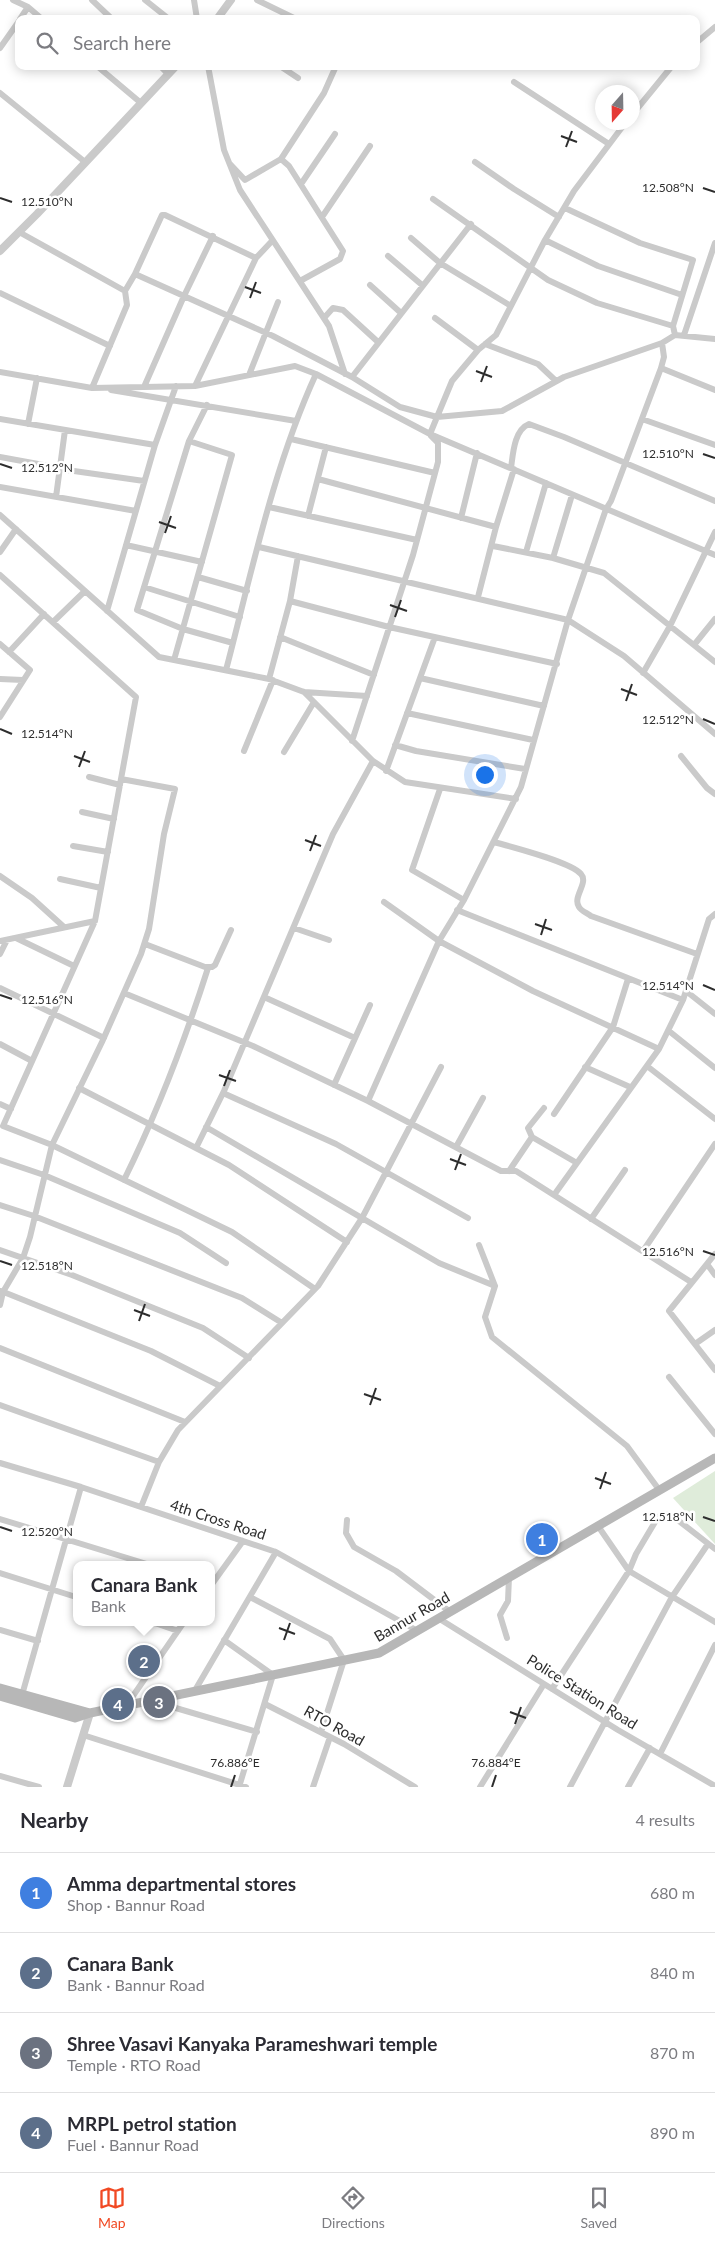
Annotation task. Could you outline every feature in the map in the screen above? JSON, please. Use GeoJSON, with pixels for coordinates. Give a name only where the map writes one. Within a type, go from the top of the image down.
{"type":"FeatureCollection","features":[{"type":"Feature","properties":{"kind":"main road","name":"Bannur Road"},"geometry":{"type":"LineString","coordinates":[[0,1696],[75,1718],[90,1713],[379,1653],[715,1458]]}},
{"type":"Feature","properties":{"kind":"main road","name":"Bannur Road"},"geometry":{"type":"LineString","coordinates":[[0,1688],[90,1713]]}},
{"type":"Feature","properties":{"kind":"street"},"geometry":{"type":"LineString","coordinates":[[12,0],[28,7],[37,15]]}},
{"type":"Feature","properties":{"kind":"street"},"geometry":{"type":"LineString","coordinates":[[92,0],[108,15]]}},
{"type":"Feature","properties":{"kind":"street"},"geometry":{"type":"LineString","coordinates":[[145,0],[164,15]]}},
{"type":"Feature","properties":{"kind":"street"},"geometry":{"type":"LineString","coordinates":[[194,0],[196,15]]}},
{"type":"Feature","properties":{"kind":"street"},"geometry":{"type":"LineString","coordinates":[[220,15],[231,0]]}},
{"type":"Feature","properties":{"kind":"street"},"geometry":{"type":"LineString","coordinates":[[257,0],[288,15]]}},
{"type":"Feature","properties":{"kind":"street"},"geometry":{"type":"LineString","coordinates":[[22,15],[28,7]]}},
{"type":"Feature","properties":{"kind":"street"},"geometry":{"type":"LineString","coordinates":[[1,45],[15,26]]}},
{"type":"Feature","properties":{"kind":"street"},"geometry":{"type":"LineString","coordinates":[[700,40],[715,27]]}},
{"type":"Feature","properties":{"kind":"street"},"geometry":{"type":"LineString","coordinates":[[102,70],[141,103]]}},
{"type":"Feature","properties":{"kind":"street"},"geometry":{"type":"LineString","coordinates":[[164,70],[168,74]]}},
{"type":"Feature","properties":{"kind":"street"},"geometry":{"type":"LineString","coordinates":[[0,251],[172,70]]}},
{"type":"Feature","properties":{"kind":"street"},"geometry":{"type":"LineString","coordinates":[[209,70],[228,161],[240,190],[324,318],[334,335],[349,375]]}},
{"type":"Feature","properties":{"kind":"street"},"geometry":{"type":"LineString","coordinates":[[286,70],[298,78]]}},
{"type":"Feature","properties":{"kind":"street"},"geometry":{"type":"LineString","coordinates":[[228,161],[245,180],[281,159],[324,93],[334,70]]}},
{"type":"Feature","properties":{"kind":"street"},"geometry":{"type":"LineString","coordinates":[[640,105],[669,70]]}},
{"type":"Feature","properties":{"kind":"street"},"geometry":{"type":"LineString","coordinates":[[514,82],[609,144]]}},
{"type":"Feature","properties":{"kind":"street"},"geometry":{"type":"LineString","coordinates":[[0,93],[84,162]]}},
{"type":"Feature","properties":{"kind":"street"},"geometry":{"type":"LineString","coordinates":[[430,434],[452,381],[478,350],[496,335],[545,240],[574,191],[620,130]]}},
{"type":"Feature","properties":{"kind":"street"},"geometry":{"type":"LineString","coordinates":[[301,184],[335,134]]}},
{"type":"Feature","properties":{"kind":"street"},"geometry":{"type":"LineString","coordinates":[[322,217],[370,146]]}},
{"type":"Feature","properties":{"kind":"street"},"geometry":{"type":"LineString","coordinates":[[281,159],[290,166],[343,251],[340,259],[300,281]]}},
{"type":"Feature","properties":{"kind":"street"},"geometry":{"type":"LineString","coordinates":[[475,162],[559,217]]}},
{"type":"Feature","properties":{"kind":"street"},"geometry":{"type":"LineString","coordinates":[[433,199],[471,224],[530,269],[582,297],[630,314],[673,326]]}},
{"type":"Feature","properties":{"kind":"street"},"geometry":{"type":"LineString","coordinates":[[565,208],[640,243],[693,260],[673,326],[675,335]]}},
{"type":"Feature","properties":{"kind":"street"},"geometry":{"type":"LineString","coordinates":[[92,388],[127,305],[125,291],[163,215],[213,236],[256,258]]}},
{"type":"Feature","properties":{"kind":"street"},"geometry":{"type":"LineString","coordinates":[[349,375],[378,342],[471,224]]}},
{"type":"Feature","properties":{"kind":"street"},"geometry":{"type":"LineString","coordinates":[[19,232],[125,291]]}},
{"type":"Feature","properties":{"kind":"street"},"geometry":{"type":"LineString","coordinates":[[144,386],[213,236]]}},
{"type":"Feature","properties":{"kind":"street"},"geometry":{"type":"LineString","coordinates":[[411,238],[440,263],[511,306]]}},
{"type":"Feature","properties":{"kind":"street"},"geometry":{"type":"LineString","coordinates":[[545,240],[598,266],[682,295]]}},
{"type":"Feature","properties":{"kind":"street"},"geometry":{"type":"LineString","coordinates":[[195,386],[256,258],[272,241]]}},
{"type":"Feature","properties":{"kind":"street"},"geometry":{"type":"LineString","coordinates":[[684,335],[715,243]]}},
{"type":"Feature","properties":{"kind":"street"},"geometry":{"type":"LineString","coordinates":[[388,256],[422,285]]}},
{"type":"Feature","properties":{"kind":"street"},"geometry":{"type":"LineString","coordinates":[[135,274],[265,333],[349,375],[400,407],[437,417],[502,410],[556,381],[662,343],[675,335],[715,339]]}},
{"type":"Feature","properties":{"kind":"street"},"geometry":{"type":"LineString","coordinates":[[370,285],[401,313]]}},
{"type":"Feature","properties":{"kind":"street"},"geometry":{"type":"LineString","coordinates":[[0,293],[110,346]]}},
{"type":"Feature","properties":{"kind":"street"},"geometry":{"type":"LineString","coordinates":[[249,375],[278,302]]}},
{"type":"Feature","properties":{"kind":"street"},"geometry":{"type":"LineString","coordinates":[[324,318],[333,308],[343,310],[378,342]]}},
{"type":"Feature","properties":{"kind":"street"},"geometry":{"type":"LineString","coordinates":[[435,318],[478,350]]}},
{"type":"Feature","properties":{"kind":"street"},"geometry":{"type":"LineString","coordinates":[[368,1101],[439,941],[464,900],[516,799],[557,664],[568,620],[606,509],[626,463],[661,368],[664,357],[662,343]]}},
{"type":"Feature","properties":{"kind":"street"},"geometry":{"type":"LineString","coordinates":[[485,344],[538,364],[556,381]]}},
{"type":"Feature","properties":{"kind":"street"},"geometry":{"type":"LineString","coordinates":[[92,388],[195,386],[295,366],[316,374],[430,434],[715,555]]}},
{"type":"Feature","properties":{"kind":"street"},"geometry":{"type":"LineString","coordinates":[[661,368],[715,390]]}},
{"type":"Feature","properties":{"kind":"street"},"geometry":{"type":"LineString","coordinates":[[0,372],[296,421]]}},
{"type":"Feature","properties":{"kind":"street"},"geometry":{"type":"LineString","coordinates":[[226,670],[269,507],[296,421],[316,374]]}},
{"type":"Feature","properties":{"kind":"street"},"geometry":{"type":"LineString","coordinates":[[28,424],[37,378]]}},
{"type":"Feature","properties":{"kind":"street"},"geometry":{"type":"LineString","coordinates":[[107,611],[155,445],[176,386]]}},
{"type":"Feature","properties":{"kind":"street"},"geometry":{"type":"LineString","coordinates":[[206,406],[189,441],[137,610],[183,629],[233,642]]}},
{"type":"Feature","properties":{"kind":"street"},"geometry":{"type":"LineString","coordinates":[[0,419],[155,445]]}},
{"type":"Feature","properties":{"kind":"street"},"geometry":{"type":"LineString","coordinates":[[642,419],[715,445]]}},
{"type":"Feature","properties":{"kind":"street"},"geometry":{"type":"LineString","coordinates":[[478,597],[512,468],[515,443],[524,426],[529,424],[715,501]]}},
{"type":"Feature","properties":{"kind":"street"},"geometry":{"type":"LineString","coordinates":[[56,497],[65,430]]}},
{"type":"Feature","properties":{"kind":"street"},"geometry":{"type":"LineString","coordinates":[[352,741],[417,540],[438,462],[438,443],[430,434]]}},
{"type":"Feature","properties":{"kind":"street"},"geometry":{"type":"LineString","coordinates":[[291,439],[435,473]]}},
{"type":"Feature","properties":{"kind":"street"},"geometry":{"type":"LineString","coordinates":[[174,660],[232,455],[189,441]]}},
{"type":"Feature","properties":{"kind":"street"},"geometry":{"type":"LineString","coordinates":[[308,516],[326,447]]}},
{"type":"Feature","properties":{"kind":"street"},"geometry":{"type":"LineString","coordinates":[[461,518],[477,453]]}},
{"type":"Feature","properties":{"kind":"street"},"geometry":{"type":"LineString","coordinates":[[0,457],[144,481]]}},
{"type":"Feature","properties":{"kind":"street"},"geometry":{"type":"LineString","coordinates":[[318,479],[426,506],[496,527]]}},
{"type":"Feature","properties":{"kind":"street"},"geometry":{"type":"LineString","coordinates":[[526,552],[546,483]]}},
{"type":"Feature","properties":{"kind":"street"},"geometry":{"type":"LineString","coordinates":[[0,487],[136,511]]}},
{"type":"Feature","properties":{"kind":"street"},"geometry":{"type":"LineString","coordinates":[[552,558],[572,494]]}},
{"type":"Feature","properties":{"kind":"street"},"geometry":{"type":"LineString","coordinates":[[269,507],[417,540]]}},
{"type":"Feature","properties":{"kind":"street"},"geometry":{"type":"LineString","coordinates":[[0,514],[159,657],[271,680],[304,692],[368,696]]}},
{"type":"Feature","properties":{"kind":"street"},"geometry":{"type":"LineString","coordinates":[[0,552],[16,529]]}},
{"type":"Feature","properties":{"kind":"street"},"geometry":{"type":"LineString","coordinates":[[643,673],[670,626],[715,532]]}},
{"type":"Feature","properties":{"kind":"street"},"geometry":{"type":"LineString","coordinates":[[126,545],[202,562]]}},
{"type":"Feature","properties":{"kind":"street"},"geometry":{"type":"LineString","coordinates":[[259,546],[568,620],[624,656],[715,734]]}},
{"type":"Feature","properties":{"kind":"street"},"geometry":{"type":"LineString","coordinates":[[492,546],[552,558],[604,573],[715,662]]}},
{"type":"Feature","properties":{"kind":"street"},"geometry":{"type":"LineString","coordinates":[[244,750],[271,680],[290,601],[298,556]]}},
{"type":"Feature","properties":{"kind":"street"},"geometry":{"type":"LineString","coordinates":[[0,575],[136,697],[95,921],[4,1126],[52,1145],[232,1232],[315,1289]]}},
{"type":"Feature","properties":{"kind":"street"},"geometry":{"type":"LineString","coordinates":[[198,576],[247,591]]}},
{"type":"Feature","properties":{"kind":"street"},"geometry":{"type":"LineString","coordinates":[[144,587],[190,603],[240,617]]}},
{"type":"Feature","properties":{"kind":"street"},"geometry":{"type":"LineString","coordinates":[[53,622],[85,591]]}},
{"type":"Feature","properties":{"kind":"street"},"geometry":{"type":"LineString","coordinates":[[290,601],[389,627],[557,664]]}},
{"type":"Feature","properties":{"kind":"street"},"geometry":{"type":"LineString","coordinates":[[9,652],[44,614]]}},
{"type":"Feature","properties":{"kind":"street"},"geometry":{"type":"LineString","coordinates":[[694,645],[715,619]]}},
{"type":"Feature","properties":{"kind":"street"},"geometry":{"type":"LineString","coordinates":[[280,637],[374,675]]}},
{"type":"Feature","properties":{"kind":"street"},"geometry":{"type":"LineString","coordinates":[[386,771],[435,637]]}},
{"type":"Feature","properties":{"kind":"street"},"geometry":{"type":"LineString","coordinates":[[0,644],[30,670],[0,716]]}},
{"type":"Feature","properties":{"kind":"street"},"geometry":{"type":"LineString","coordinates":[[420,678],[544,706]]}},
{"type":"Feature","properties":{"kind":"street"},"geometry":{"type":"LineString","coordinates":[[0,679],[23,680]]}},
{"type":"Feature","properties":{"kind":"street"},"geometry":{"type":"LineString","coordinates":[[304,692],[372,761],[405,782],[440,789],[516,799]]}},
{"type":"Feature","properties":{"kind":"street"},"geometry":{"type":"LineString","coordinates":[[284,752],[314,702]]}},
{"type":"Feature","properties":{"kind":"street"},"geometry":{"type":"LineString","coordinates":[[407,713],[533,740]]}},
{"type":"Feature","properties":{"kind":"street"},"geometry":{"type":"LineString","coordinates":[[395,745],[416,751],[525,769]]}},
{"type":"Feature","properties":{"kind":"street"},"geometry":{"type":"LineString","coordinates":[[681,756],[707,788],[715,794]]}},
{"type":"Feature","properties":{"kind":"street"},"geometry":{"type":"LineString","coordinates":[[196,1148],[245,1043],[333,834],[372,761]]}},
{"type":"Feature","properties":{"kind":"street"},"geometry":{"type":"LineString","coordinates":[[0,1305],[2,1291],[23,1258],[52,1145],[104,1038],[145,944],[155,896],[164,834],[175,789],[89,777]]}},
{"type":"Feature","properties":{"kind":"street"},"geometry":{"type":"LineString","coordinates":[[440,789],[412,870],[464,900]]}},
{"type":"Feature","properties":{"kind":"street"},"geometry":{"type":"LineString","coordinates":[[82,812],[114,819]]}},
{"type":"Feature","properties":{"kind":"street"},"geometry":{"type":"LineString","coordinates":[[494,842],[568,865],[581,873],[583,877],[577,904],[579,908],[591,916],[697,954]]}},
{"type":"Feature","properties":{"kind":"street"},"geometry":{"type":"LineString","coordinates":[[73,846],[108,852]]}},
{"type":"Feature","properties":{"kind":"street"},"geometry":{"type":"LineString","coordinates":[[0,876],[32,898],[64,927]]}},
{"type":"Feature","properties":{"kind":"street"},"geometry":{"type":"LineString","coordinates":[[60,879],[101,888]]}},
{"type":"Feature","properties":{"kind":"street"},"geometry":{"type":"LineString","coordinates":[[384,902],[439,941],[533,991],[659,1049]]}},
{"type":"Feature","properties":{"kind":"street"},"geometry":{"type":"LineString","coordinates":[[457,910],[683,1000]]}},
{"type":"Feature","properties":{"kind":"street"},"geometry":{"type":"LineString","coordinates":[[554,1195],[659,1049],[683,1000],[709,918],[715,914]]}},
{"type":"Feature","properties":{"kind":"street"},"geometry":{"type":"LineString","coordinates":[[0,954],[3,941],[95,921]]}},
{"type":"Feature","properties":{"kind":"street"},"geometry":{"type":"LineString","coordinates":[[294,928],[329,940]]}},
{"type":"Feature","properties":{"kind":"street"},"geometry":{"type":"LineString","coordinates":[[124,1180],[151,1125],[191,1020],[208,968],[215,964],[231,930]]}},
{"type":"Feature","properties":{"kind":"street"},"geometry":{"type":"LineString","coordinates":[[16,938],[74,966]]}},
{"type":"Feature","properties":{"kind":"street"},"geometry":{"type":"LineString","coordinates":[[145,944],[208,968]]}},
{"type":"Feature","properties":{"kind":"street"},"geometry":{"type":"LineString","coordinates":[[554,1114],[613,1027],[628,979]]}},
{"type":"Feature","properties":{"kind":"street"},"geometry":{"type":"LineString","coordinates":[[0,988],[104,1038]]}},
{"type":"Feature","properties":{"kind":"street"},"geometry":{"type":"LineString","coordinates":[[686,991],[715,1014]]}},
{"type":"Feature","properties":{"kind":"street"},"geometry":{"type":"LineString","coordinates":[[124,993],[245,1043],[368,1101],[501,1170],[516,1171],[692,1282]]}},
{"type":"Feature","properties":{"kind":"street"},"geometry":{"type":"LineString","coordinates":[[264,997],[355,1038]]}},
{"type":"Feature","properties":{"kind":"street"},"geometry":{"type":"LineString","coordinates":[[334,1085],[370,1005]]}},
{"type":"Feature","properties":{"kind":"street"},"geometry":{"type":"LineString","coordinates":[[669,1031],[715,1068]]}},
{"type":"Feature","properties":{"kind":"street"},"geometry":{"type":"LineString","coordinates":[[0,1044],[32,1061]]}},
{"type":"Feature","properties":{"kind":"street"},"geometry":{"type":"LineString","coordinates":[[647,1066],[715,1119]]}},
{"type":"Feature","properties":{"kind":"street"},"geometry":{"type":"LineString","coordinates":[[141,1507],[159,1462],[185,1422],[315,1289],[362,1218],[441,1067]]}},
{"type":"Feature","properties":{"kind":"street"},"geometry":{"type":"LineString","coordinates":[[585,1067],[630,1087]]}},
{"type":"Feature","properties":{"kind":"street"},"geometry":{"type":"LineString","coordinates":[[79,1088],[229,1165],[347,1242]]}},
{"type":"Feature","properties":{"kind":"street"},"geometry":{"type":"LineString","coordinates":[[223,1093],[336,1144],[468,1218]]}},
{"type":"Feature","properties":{"kind":"street"},"geometry":{"type":"LineString","coordinates":[[456,1147],[483,1098]]}},
{"type":"Feature","properties":{"kind":"street"},"geometry":{"type":"LineString","coordinates":[[0,1104],[11,1109]]}},
{"type":"Feature","properties":{"kind":"street"},"geometry":{"type":"LineString","coordinates":[[544,1108],[528,1128],[532,1137],[577,1163]]}},
{"type":"Feature","properties":{"kind":"street"},"geometry":{"type":"LineString","coordinates":[[206,1127],[439,1262],[495,1286]]}},
{"type":"Feature","properties":{"kind":"street"},"geometry":{"type":"LineString","coordinates":[[509,1171],[532,1137]]}},
{"type":"Feature","properties":{"kind":"street"},"geometry":{"type":"LineString","coordinates":[[643,1251],[715,1144]]}},
{"type":"Feature","properties":{"kind":"street"},"geometry":{"type":"LineString","coordinates":[[0,1160],[44,1175],[180,1233],[226,1263]]}},
{"type":"Feature","properties":{"kind":"street"},"geometry":{"type":"LineString","coordinates":[[591,1218],[625,1170]]}},
{"type":"Feature","properties":{"kind":"street"},"geometry":{"type":"LineString","coordinates":[[0,1206],[34,1216],[242,1298],[282,1323]]}},
{"type":"Feature","properties":{"kind":"street"},"geometry":{"type":"LineString","coordinates":[[479,1245],[495,1286],[485,1317],[492,1337],[627,1446],[660,1491]]}},
{"type":"Feature","properties":{"kind":"street"},"geometry":{"type":"LineString","coordinates":[[0,1250],[72,1275],[203,1328],[249,1358]]}},
{"type":"Feature","properties":{"kind":"street"},"geometry":{"type":"LineString","coordinates":[[715,1254],[669,1311],[715,1370]]}},
{"type":"Feature","properties":{"kind":"street"},"geometry":{"type":"LineString","coordinates":[[707,1264],[715,1275]]}},
{"type":"Feature","properties":{"kind":"street"},"geometry":{"type":"LineString","coordinates":[[2,1291],[151,1351],[220,1386]]}},
{"type":"Feature","properties":{"kind":"street"},"geometry":{"type":"LineString","coordinates":[[695,1344],[715,1330]]}},
{"type":"Feature","properties":{"kind":"street"},"geometry":{"type":"LineString","coordinates":[[0,1348],[185,1422]]}},
{"type":"Feature","properties":{"kind":"street"},"geometry":{"type":"LineString","coordinates":[[669,1377],[715,1434]]}},
{"type":"Feature","properties":{"kind":"street"},"geometry":{"type":"LineString","coordinates":[[0,1405],[159,1462]]}},
{"type":"Feature","properties":{"kind":"street","name":"4th Cross Road"},"geometry":{"type":"LineString","coordinates":[[0,1463],[81,1487],[276,1552],[416,1630]]}},
{"type":"Feature","properties":{"kind":"street"},"geometry":{"type":"LineString","coordinates":[[22,1695],[81,1487]]}},
{"type":"Feature","properties":{"kind":"street"},"geometry":{"type":"LineString","coordinates":[[552,1689],[628,1571],[658,1516],[670,1514],[715,1549]]}},
{"type":"Feature","properties":{"kind":"street"},"geometry":{"type":"LineString","coordinates":[[0,1518],[138,1561]]}},
{"type":"Feature","properties":{"kind":"street"},"geometry":{"type":"LineString","coordinates":[[347,1520],[346,1533],[354,1547],[396,1571],[449,1611]]}},
{"type":"Feature","properties":{"kind":"street"},"geometry":{"type":"LineString","coordinates":[[598,1526],[628,1571],[715,1622]]}},
{"type":"Feature","properties":{"kind":"street"},"geometry":{"type":"LineString","coordinates":[[215,1580],[243,1541]]}},
{"type":"Feature","properties":{"kind":"street"},"geometry":{"type":"LineString","coordinates":[[570,1787],[672,1598],[708,1544]]}},
{"type":"Feature","properties":{"kind":"street"},"geometry":{"type":"LineString","coordinates":[[194,1692],[276,1552]]}},
{"type":"Feature","properties":{"kind":"street"},"geometry":{"type":"LineString","coordinates":[[0,1573],[73,1596]]}},
{"type":"Feature","properties":{"kind":"street"},"geometry":{"type":"LineString","coordinates":[[507,1638],[500,1615],[508,1601],[509,1577]]}},
{"type":"Feature","properties":{"kind":"street"},"geometry":{"type":"LineString","coordinates":[[250,1596],[330,1639],[344,1660],[321,1732]]}},
{"type":"Feature","properties":{"kind":"street","name":"Police Station Road"},"geometry":{"type":"LineString","coordinates":[[438,1618],[552,1689],[715,1786]]}},
{"type":"Feature","properties":{"kind":"street"},"geometry":{"type":"LineString","coordinates":[[164,1626],[178,1631]]}},
{"type":"Feature","properties":{"kind":"street"},"geometry":{"type":"LineString","coordinates":[[126,1706],[181,1626]]}},
{"type":"Feature","properties":{"kind":"street"},"geometry":{"type":"LineString","coordinates":[[0,1630],[38,1642]]}},
{"type":"Feature","properties":{"kind":"street"},"geometry":{"type":"LineString","coordinates":[[84,1735],[241,1786],[273,1675],[224,1640]]}},
{"type":"Feature","properties":{"kind":"street"},"geometry":{"type":"LineString","coordinates":[[660,1754],[715,1645]]}},
{"type":"Feature","properties":{"kind":"street"},"geometry":{"type":"LineString","coordinates":[[480,1787],[544,1684]]}},
{"type":"Feature","properties":{"kind":"street"},"geometry":{"type":"LineString","coordinates":[[152,1701],[257,1732]]}},
{"type":"Feature","properties":{"kind":"street","name":"RTO Road"},"geometry":{"type":"LineString","coordinates":[[265,1704],[330,1737],[414,1787]]}},
{"type":"Feature","properties":{"kind":"street"},"geometry":{"type":"LineString","coordinates":[[67,1787],[90,1713]]}},
{"type":"Feature","properties":{"kind":"street"},"geometry":{"type":"LineString","coordinates":[[313,1787],[330,1737]]}},
{"type":"Feature","properties":{"kind":"street"},"geometry":{"type":"LineString","coordinates":[[628,1787],[650,1748]]}},
{"type":"Feature","properties":{"kind":"street"},"geometry":{"type":"LineString","coordinates":[[0,1776],[39,1787]]}},
{"type":"Feature","properties":{"kind":"green space"},"geometry":{"type":"Polygon","coordinates":[[[715,1471],[715,1544],[673,1498],[715,1471]]]}},
{"type":"Feature","properties":{"kind":"place","name":"Amma departmental stores"},"geometry":{"type":"Point","coordinates":[542,1539]}},
{"type":"Feature","properties":{"kind":"place","name":"Canara Bank"},"geometry":{"type":"Point","coordinates":[144,1661]}},
{"type":"Feature","properties":{"kind":"place","name":"Shree Vasavi Kanyaka Parameshwari temple"},"geometry":{"type":"Point","coordinates":[159,1702]}},
{"type":"Feature","properties":{"kind":"place","name":"MRPL petrol station"},"geometry":{"type":"Point","coordinates":[118,1704]}}]}
